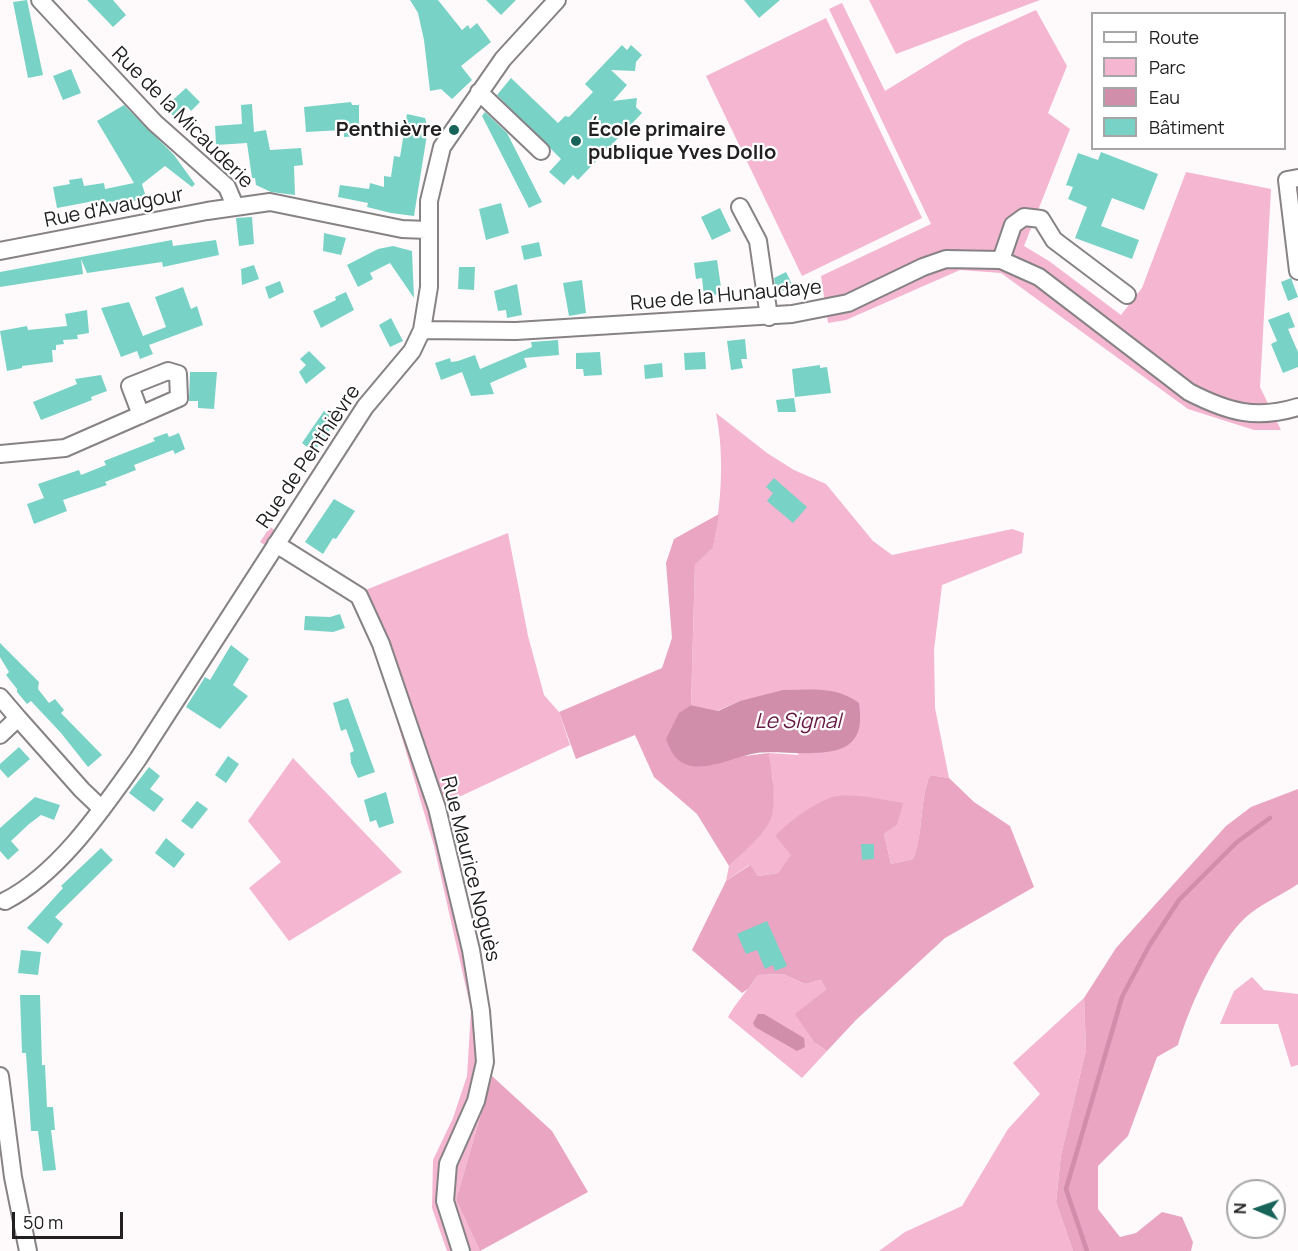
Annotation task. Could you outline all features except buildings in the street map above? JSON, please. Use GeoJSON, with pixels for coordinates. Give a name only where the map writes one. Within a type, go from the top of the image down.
{"type":"FeatureCollection","features":[{"type":"Feature","properties":{"kind":"street","name":"Rue de la Micauderie"},"geometry":{"type":"LineString","coordinates":[[40,0],[154,123],[227,187],[235,206],[270,202],[402,229],[427,230]]}},
{"type":"Feature","properties":{"kind":"street","name":"Rue de Penthièvre"},"geometry":{"type":"LineString","coordinates":[[2,903],[37,881],[102,809],[138,759],[365,407],[412,351],[422,330],[429,287],[427,230],[433,177],[442,147],[503,59],[557,0]]}},
{"type":"Feature","properties":{"kind":"street"},"geometry":{"type":"LineString","coordinates":[[479,92],[541,151]]}},
{"type":"Feature","properties":{"kind":"street"},"geometry":{"type":"LineString","coordinates":[[1293,179],[1298,271]]}},
{"type":"Feature","properties":{"kind":"street","name":"Rue d'Avaugour"},"geometry":{"type":"LineString","coordinates":[[0,250],[235,206]]}},
{"type":"Feature","properties":{"kind":"street"},"geometry":{"type":"LineString","coordinates":[[740,207],[758,241],[769,317]]}},
{"type":"Feature","properties":{"kind":"street"},"geometry":{"type":"LineString","coordinates":[[1001,260],[1013,225],[1024,218],[1045,221],[1054,240],[1127,295]]}},
{"type":"Feature","properties":{"kind":"street","name":"Rue de la Hunaudaye"},"geometry":{"type":"LineString","coordinates":[[422,330],[516,331],[769,317],[836,307],[923,267],[946,259],[1001,260],[1039,277],[1199,397],[1253,414],[1273,415],[1298,407]]}},
{"type":"Feature","properties":{"kind":"street"},"geometry":{"type":"LineString","coordinates":[[0,454],[65,448],[141,415]]}},
{"type":"Feature","properties":{"kind":"street","name":"Rue Maurice Noguès"},"geometry":{"type":"LineString","coordinates":[[276,544],[359,596],[381,644],[437,808],[471,950],[481,1011],[485,1062],[476,1101],[448,1164],[445,1201],[461,1251]]}},
{"type":"Feature","properties":{"kind":"street"},"geometry":{"type":"LineString","coordinates":[[0,697],[82,790],[102,809]]}},
{"type":"Feature","properties":{"kind":"street"},"geometry":{"type":"LineString","coordinates":[[0,735],[18,718]]}},
{"type":"Feature","properties":{"kind":"street"},"geometry":{"type":"LineString","coordinates":[[0,1076],[13,1177],[28,1251]]}},
{"type":"Feature","properties":{"kind":"green space"},"geometry":{"type":"Polygon","coordinates":[[[869,0],[1040,0],[896,54],[869,0]]]}},
{"type":"Feature","properties":{"kind":"green space"},"geometry":{"type":"Polygon","coordinates":[[[842,3],[885,91],[965,42],[1036,10],[1067,66],[1048,113],[1070,129],[1024,246],[1049,261],[1121,315],[1142,288],[1186,172],[1271,189],[1260,387],[1281,430],[1254,430],[1188,409],[1001,273],[960,270],[846,320],[828,323],[821,276],[931,224],[829,9],[842,3]]]}},
{"type":"Feature","properties":{"kind":"green space"},"geometry":{"type":"Polygon","coordinates":[[[826,18],[922,218],[802,276],[706,76],[826,18]]]}},
{"type":"Feature","properties":{"kind":"green space"},"geometry":{"type":"Polygon","coordinates":[[[716,413],[767,453],[794,470],[826,484],[873,541],[892,555],[1012,529],[1024,533],[1022,553],[942,585],[934,650],[935,708],[949,778],[930,775],[913,859],[891,864],[884,834],[897,825],[775,836],[792,855],[778,873],[758,876],[749,865],[726,881],[729,866],[753,842],[773,781],[769,753],[799,755],[740,701],[717,711],[691,705],[695,563],[713,548],[720,497],[721,464],[716,413]]]}},
{"type":"Feature","properties":{"kind":"green space"},"geometry":{"type":"Polygon","coordinates":[[[270,527],[363,591],[508,533],[528,636],[544,695],[559,712],[570,745],[444,804],[480,948],[490,1013],[492,1076],[456,1200],[480,1251],[447,1251],[432,1208],[433,1160],[453,1118],[467,1076],[471,1010],[434,846],[378,657],[351,601],[260,542],[270,527]]]}},
{"type":"Feature","properties":{"kind":"green space"},"geometry":{"type":"Polygon","coordinates":[[[293,758],[402,872],[289,941],[249,888],[281,862],[248,821],[293,758]]]}},
{"type":"Feature","properties":{"kind":"green space"},"geometry":{"type":"Polygon","coordinates":[[[783,974],[805,984],[821,980],[826,990],[815,1043],[827,1051],[802,1078],[728,1017],[758,975],[783,974]]]}},
{"type":"Feature","properties":{"kind":"green space"},"geometry":{"type":"Polygon","coordinates":[[[1252,977],[1264,990],[1298,994],[1298,1065],[1291,1067],[1278,1024],[1220,1024],[1234,991],[1252,977]]]}},
{"type":"Feature","properties":{"kind":"green space"},"geometry":{"type":"Polygon","coordinates":[[[1084,998],[1086,1050],[1061,1155],[1056,1202],[1073,1251],[879,1251],[905,1232],[962,1206],[1008,1129],[1040,1094],[1013,1063],[1084,998]]]}},
{"type":"Feature","properties":{"kind":"shaded area"},"geometry":{"type":"Polygon","coordinates":[[[719,514],[713,548],[695,564],[691,705],[679,714],[712,765],[736,757],[769,753],[774,792],[772,815],[769,822],[754,842],[729,866],[697,814],[654,777],[635,735],[576,759],[559,712],[662,668],[672,638],[666,563],[674,539],[719,514]]]}},
{"type":"Feature","properties":{"kind":"shaded area"},"geometry":{"type":"Polygon","coordinates":[[[930,775],[949,778],[974,802],[1010,826],[1034,887],[945,938],[856,1020],[827,1051],[815,1043],[795,1014],[826,990],[821,980],[805,984],[783,974],[758,975],[748,989],[742,993],[692,950],[726,881],[750,865],[758,876],[778,873],[791,855],[775,836],[804,812],[823,801],[838,796],[854,796],[903,803],[897,825],[884,834],[891,864],[913,859],[930,775]]]}},
{"type":"Feature","properties":{"kind":"shaded area"},"geometry":{"type":"Polygon","coordinates":[[[1298,789],[1298,884],[1251,913],[1228,938],[1198,993],[1178,1045],[1157,1057],[1128,1136],[1098,1166],[1098,1209],[1120,1237],[1136,1233],[1162,1212],[1182,1217],[1193,1242],[1191,1251],[1073,1251],[1056,1202],[1061,1155],[1086,1050],[1084,998],[1116,948],[1226,826],[1251,807],[1298,789]]]}},
{"type":"Feature","properties":{"kind":"shaded area"},"geometry":{"type":"Polygon","coordinates":[[[492,1076],[552,1131],[588,1192],[480,1251],[456,1200],[492,1076]]]}},
{"type":"Feature","properties":{"kind":"water","name":"Le Signal"},"geometry":{"type":"Polygon","coordinates":[[[783,690],[832,691],[859,703],[860,721],[853,741],[840,749],[829,752],[757,753],[702,766],[685,764],[671,751],[666,739],[679,713],[691,705],[718,711],[740,701],[783,690]]]}},
{"type":"Feature","properties":{"kind":"water"},"geometry":{"type":"Polygon","coordinates":[[[758,1014],[764,1014],[804,1038],[805,1047],[797,1051],[755,1027],[753,1023],[758,1014]]]}},
{"type":"Feature","properties":{"kind":"waterway"},"geometry":{"type":"LineString","coordinates":[[1087,1251],[1066,1189],[1122,997],[1149,946],[1179,900],[1237,842],[1270,818]]}},
{"type":"Feature","properties":{"kind":"place","name":"Penthièvre"},"geometry":{"type":"Point","coordinates":[454,130]}},
{"type":"Feature","properties":{"kind":"place","name":"École primaire publique Yves Dollo"},"geometry":{"type":"Point","coordinates":[576,141]}}]}
